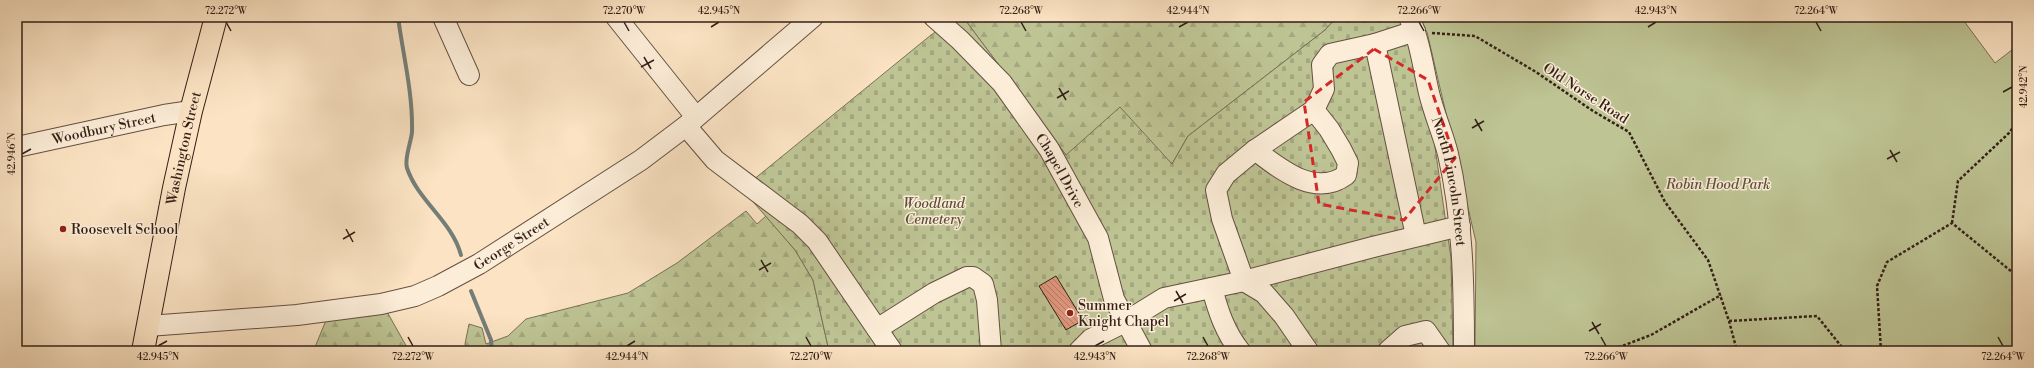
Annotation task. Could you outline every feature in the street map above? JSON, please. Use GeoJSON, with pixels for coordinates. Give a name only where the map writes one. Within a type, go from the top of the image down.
{"type":"FeatureCollection","features":[{"type":"Feature","properties":{"kind":"main road","name":"Washington Street"},"geometry":{"type":"LineString","coordinates":[[143,351],[172,196],[191,111],[218,18]]}},
{"type":"Feature","properties":{"kind":"street"},"geometry":{"type":"LineString","coordinates":[[443,17],[469,75]]}},
{"type":"Feature","properties":{"kind":"street"},"geometry":{"type":"LineString","coordinates":[[616,17],[691,121],[715,160],[800,224],[817,241],[892,351]]}},
{"type":"Feature","properties":{"kind":"street","name":"George Street"},"geometry":{"type":"LineString","coordinates":[[148,326],[297,315],[381,304],[415,296],[438,286],[479,264],[641,160],[691,121],[813,17]]}},
{"type":"Feature","properties":{"kind":"street","name":"Chapel Drive"},"geometry":{"type":"LineString","coordinates":[[934,17],[960,40],[1002,83],[1049,149],[1098,238],[1114,299],[1125,322],[1142,351]]}},
{"type":"Feature","properties":{"kind":"street"},"geometry":{"type":"LineString","coordinates":[[1308,351],[1284,316],[1264,293],[1244,281],[1222,219],[1216,190],[1226,174],[1255,150],[1314,110],[1324,89],[1322,65],[1330,54],[1375,44],[1412,24]]}},
{"type":"Feature","properties":{"kind":"street","name":"North Lincoln Street"},"geometry":{"type":"LineString","coordinates":[[1412,24],[1429,94],[1448,155],[1460,226],[1464,299],[1464,351]]}},
{"type":"Feature","properties":{"kind":"street"},"geometry":{"type":"LineString","coordinates":[[1375,44],[1416,236]]}},
{"type":"Feature","properties":{"kind":"street"},"geometry":{"type":"LineString","coordinates":[[1255,150],[1280,170],[1308,182],[1322,185],[1336,182],[1346,175],[1348,163],[1329,129],[1314,110]]}},
{"type":"Feature","properties":{"kind":"street","name":"Woodbury Street"},"geometry":{"type":"LineString","coordinates":[[17,147],[164,115],[191,111]]}},
{"type":"Feature","properties":{"kind":"street"},"geometry":{"type":"LineString","coordinates":[[1079,351],[1091,339],[1125,322],[1164,298],[1244,281],[1460,226]]}},
{"type":"Feature","properties":{"kind":"street"},"geometry":{"type":"LineString","coordinates":[[877,329],[934,293],[967,277],[973,277],[983,284],[987,300],[991,351]]}},
{"type":"Feature","properties":{"kind":"street"},"geometry":{"type":"LineString","coordinates":[[1212,288],[1217,307],[1230,338],[1240,351]]}},
{"type":"Feature","properties":{"kind":"street"},"geometry":{"type":"LineString","coordinates":[[1388,351],[1405,336],[1426,331],[1440,351]]}},
{"type":"Feature","properties":{"kind":"path","name":"Old Norse Road"},"geometry":{"type":"LineString","coordinates":[[1412,24],[1475,36],[1536,72],[1593,111],[1629,132],[1665,202],[1708,260],[1721,295],[1737,351]]}},
{"type":"Feature","properties":{"kind":"path"},"geometry":{"type":"LineString","coordinates":[[1952,223],[1958,181],[2009,133],[2017,122]]}},
{"type":"Feature","properties":{"kind":"path"},"geometry":{"type":"LineString","coordinates":[[1952,223],[2017,276]]}},
{"type":"Feature","properties":{"kind":"path"},"geometry":{"type":"LineString","coordinates":[[1881,351],[1877,286],[1887,262],[1952,223]]}},
{"type":"Feature","properties":{"kind":"path"},"geometry":{"type":"LineString","coordinates":[[1609,351],[1651,336],[1721,295]]}},
{"type":"Feature","properties":{"kind":"path"},"geometry":{"type":"LineString","coordinates":[[1729,321],[1817,316],[1845,351]]}},
{"type":"Feature","properties":{"kind":"highlighted area"},"geometry":{"type":"Polygon","coordinates":[[[1374,49],[1428,80],[1455,158],[1404,220],[1319,204],[1304,102],[1374,49]]]}},
{"type":"Feature","properties":{"kind":"green space","name":"Woodland Cemetery"},"geometry":{"type":"Polygon","coordinates":[[[958,17],[963,17],[1066,155],[1120,107],[1172,164],[1188,136],[1325,30],[1337,17],[1400,17],[1410,34],[1434,140],[1451,258],[1453,351],[829,351],[813,280],[795,250],[742,189],[931,35],[958,17]]]}},
{"type":"Feature","properties":{"kind":"green space"},"geometry":{"type":"Polygon","coordinates":[[[963,17],[1337,17],[1325,30],[1188,136],[1172,164],[1066,155],[963,17]]]}},
{"type":"Feature","properties":{"kind":"green space","name":"Robin Hood Park"},"geometry":{"type":"Polygon","coordinates":[[[1418,17],[1961,17],[1995,63],[2017,46],[2017,351],[1475,351],[1476,242],[1427,32],[1418,17]]]}},
{"type":"Feature","properties":{"kind":"green space"},"geometry":{"type":"Polygon","coordinates":[[[746,211],[757,224],[766,216],[795,250],[813,280],[829,351],[466,351],[465,344],[469,324],[482,328],[486,344],[508,336],[526,319],[628,293],[677,263],[746,211]]]}},
{"type":"Feature","properties":{"kind":"green space"},"geometry":{"type":"Polygon","coordinates":[[[386,310],[409,351],[278,351],[285,347],[315,347],[327,318],[386,310]]]}},
{"type":"Feature","properties":{"kind":"building"},"geometry":{"type":"Polygon","coordinates":[[[1056,276],[1083,320],[1066,330],[1039,286],[1056,276]]]}},
{"type":"Feature","properties":{"kind":"waterway"},"geometry":{"type":"LineString","coordinates":[[398,17],[412,117],[412,132],[407,155],[407,168],[419,191],[443,221],[457,243],[461,255]]}},
{"type":"Feature","properties":{"kind":"waterway"},"geometry":{"type":"LineString","coordinates":[[471,291],[491,340],[492,351]]}},
{"type":"Feature","properties":{"kind":"place","name":"Roosevelt School"},"geometry":{"type":"Point","coordinates":[63,229]}},
{"type":"Feature","properties":{"kind":"place","name":"Summer Knight Chapel"},"geometry":{"type":"Point","coordinates":[1070,313]}}]}
